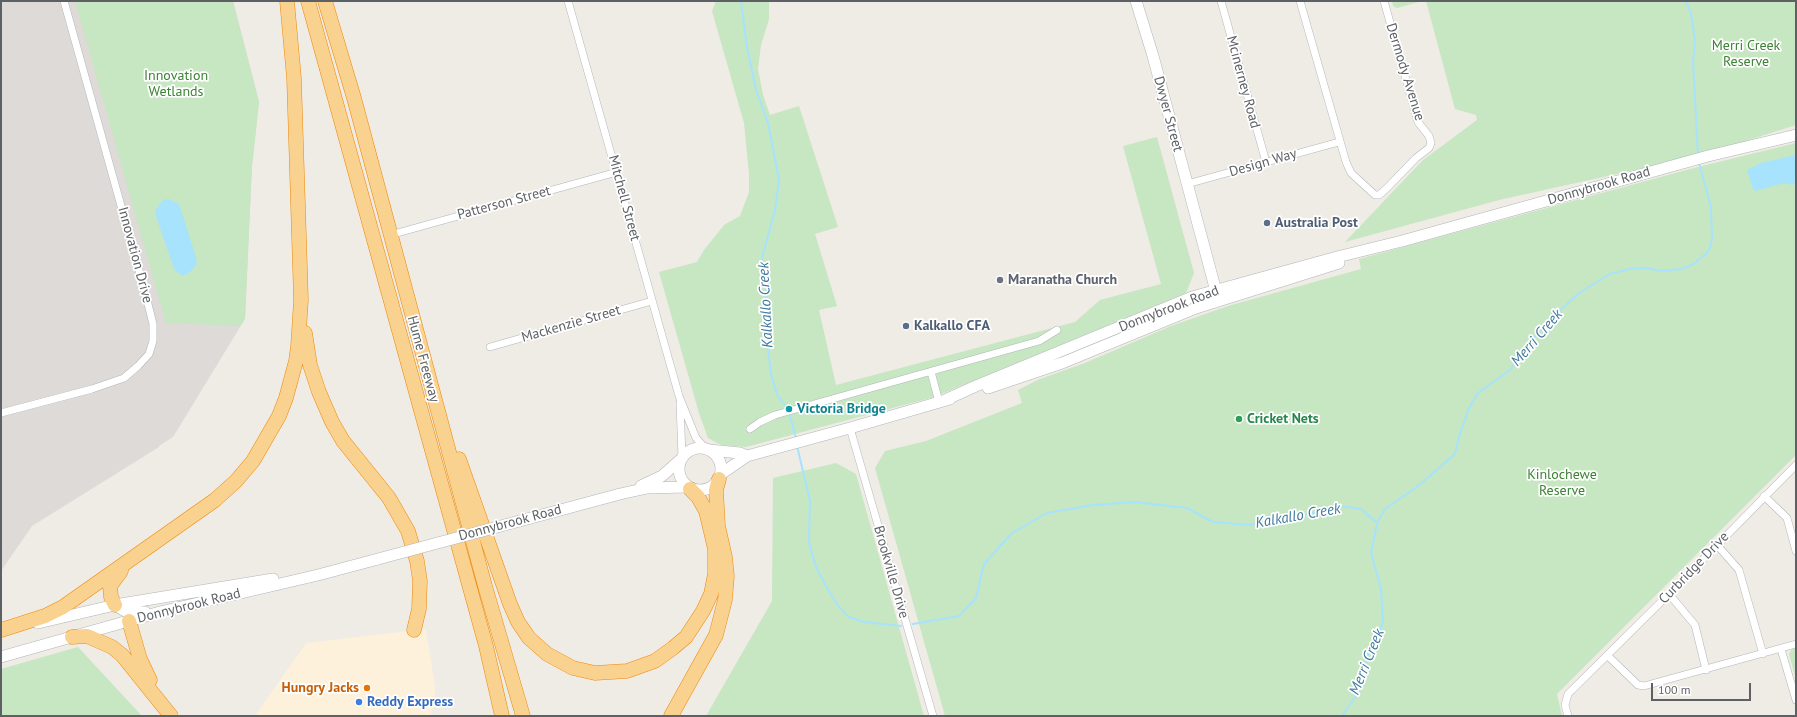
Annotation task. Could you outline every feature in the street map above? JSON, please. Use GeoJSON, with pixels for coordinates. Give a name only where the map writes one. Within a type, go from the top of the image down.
{"type":"FeatureCollection","features":[{"type":"Feature","properties":{"kind":"highway"},"geometry":{"type":"LineString","coordinates":[[1,631],[45,616],[63,607],[227,490],[253,461],[280,416],[291,381],[298,346],[301,300],[294,78],[287,1]]}},
{"type":"Feature","properties":{"kind":"highway","name":"Hume Freeway"},"geometry":{"type":"LineString","coordinates":[[308,1],[486,646],[502,716]]}},
{"type":"Feature","properties":{"kind":"highway","name":"Hume Freeway"},"geometry":{"type":"LineString","coordinates":[[325,1],[354,98],[426,372],[523,716]]}},
{"type":"Feature","properties":{"kind":"highway"},"geometry":{"type":"LineString","coordinates":[[301,300],[310,364],[326,409],[343,441],[389,498],[408,531],[417,561],[420,581],[419,609],[414,630]]}},
{"type":"Feature","properties":{"kind":"highway"},"geometry":{"type":"LineString","coordinates":[[426,372],[441,407],[514,613],[529,638],[547,654],[562,664],[595,674],[627,671],[646,665],[664,655],[681,642],[696,625],[710,594],[715,574],[715,549],[706,511],[702,503],[688,488]]}},
{"type":"Feature","properties":{"kind":"highway"},"geometry":{"type":"LineString","coordinates":[[671,716],[716,634],[725,600],[727,576],[725,557],[718,526],[716,490],[720,477]]}},
{"type":"Feature","properties":{"kind":"highway"},"geometry":{"type":"LineString","coordinates":[[168,533],[122,570],[112,581],[110,592],[124,613],[143,665],[169,713]]}},
{"type":"Feature","properties":{"kind":"highway"},"geometry":{"type":"LineString","coordinates":[[72,636],[87,636],[117,651],[129,662],[169,713]]}},
{"type":"Feature","properties":{"kind":"main road","name":"Dwyer Street"},"geometry":{"type":"LineString","coordinates":[[1136,1],[1198,226],[1202,264],[1212,295]]}},
{"type":"Feature","properties":{"kind":"main road","name":"Donnybrook Road"},"geometry":{"type":"LineString","coordinates":[[720,477],[747,456],[850,428],[1037,373],[1173,316],[1212,295],[1315,272],[1402,241],[1682,163],[1793,135]]}},
{"type":"Feature","properties":{"kind":"main road"},"geometry":{"type":"LineString","coordinates":[[695,448],[708,449],[719,460],[720,477],[715,485],[703,491],[688,488],[683,483],[678,472],[681,459],[690,450],[695,448]]}},
{"type":"Feature","properties":{"kind":"main road","name":"Donnybrook Road"},"geometry":{"type":"LineString","coordinates":[[708,449],[740,453],[747,456]]}},
{"type":"Feature","properties":{"kind":"main road","name":"Donnybrook Road"},"geometry":{"type":"LineString","coordinates":[[620,494],[662,476],[681,459]]}},
{"type":"Feature","properties":{"kind":"main road","name":"Donnybrook Road"},"geometry":{"type":"LineString","coordinates":[[1,631],[232,595],[318,575],[620,494],[647,488],[688,488]]}},
{"type":"Feature","properties":{"kind":"main road","name":"Donnybrook Road"},"geometry":{"type":"LineString","coordinates":[[1,657],[72,636],[124,613],[133,602],[378,559]]}},
{"type":"Feature","properties":{"kind":"street","name":"Innovation Drive"},"geometry":{"type":"LineString","coordinates":[[1,413],[124,378],[149,354],[153,340],[153,324],[145,292],[64,1]]}},
{"type":"Feature","properties":{"kind":"street","name":"Mitchell Street"},"geometry":{"type":"LineString","coordinates":[[568,1],[679,396],[696,438],[708,449]]}},
{"type":"Feature","properties":{"kind":"street","name":"Mcinerney Road"},"geometry":{"type":"LineString","coordinates":[[1221,1],[1266,162]]}},
{"type":"Feature","properties":{"kind":"street"},"geometry":{"type":"LineString","coordinates":[[1300,1],[1339,142]]}},
{"type":"Feature","properties":{"kind":"street","name":"Dermody Avenue"},"geometry":{"type":"LineString","coordinates":[[1339,142],[1351,173],[1375,195],[1382,193],[1416,158],[1429,148],[1431,143],[1429,136],[1418,122],[1384,1]]}},
{"type":"Feature","properties":{"kind":"street","name":"Design Way"},"geometry":{"type":"LineString","coordinates":[[1187,184],[1339,142]]}},
{"type":"Feature","properties":{"kind":"street","name":"Patterson Street"},"geometry":{"type":"LineString","coordinates":[[390,234],[617,172]]}},
{"type":"Feature","properties":{"kind":"street","name":"Mackenzie Street"},"geometry":{"type":"LineString","coordinates":[[490,347],[652,301]]}},
{"type":"Feature","properties":{"kind":"street"},"geometry":{"type":"LineString","coordinates":[[750,429],[766,418],[1039,341],[1057,330]]}},
{"type":"Feature","properties":{"kind":"street"},"geometry":{"type":"LineString","coordinates":[[931,372],[942,401]]}},
{"type":"Feature","properties":{"kind":"street","name":"Mitchell Street"},"geometry":{"type":"LineString","coordinates":[[679,396],[681,459]]}},
{"type":"Feature","properties":{"kind":"street","name":"Brookville Drive"},"geometry":{"type":"LineString","coordinates":[[850,428],[933,716]]}},
{"type":"Feature","properties":{"kind":"street","name":"Curbridge Drive"},"geometry":{"type":"LineString","coordinates":[[1568,716],[1565,705],[1568,694],[1608,656],[1796,465]]}},
{"type":"Feature","properties":{"kind":"street"},"geometry":{"type":"LineString","coordinates":[[1764,496],[1787,518],[1796,551]]}},
{"type":"Feature","properties":{"kind":"street"},"geometry":{"type":"LineString","coordinates":[[1717,545],[1739,570],[1763,654]]}},
{"type":"Feature","properties":{"kind":"street"},"geometry":{"type":"LineString","coordinates":[[1669,594],[1695,625],[1706,670]]}},
{"type":"Feature","properties":{"kind":"street"},"geometry":{"type":"LineString","coordinates":[[1608,656],[1638,685],[1644,686],[1796,644]]}},
{"type":"Feature","properties":{"kind":"street"},"geometry":{"type":"LineString","coordinates":[[1781,649],[1796,700]]}},
{"type":"Feature","properties":{"kind":"shaded area"},"geometry":{"type":"Polygon","coordinates":[[[1,1],[233,1],[259,102],[252,166],[245,319],[173,437],[32,526],[1,571],[1,1]]]}},
{"type":"Feature","properties":{"kind":"shaded area"},"geometry":{"type":"Polygon","coordinates":[[[426,629],[435,687],[434,705],[430,716],[255,716],[306,643],[426,629]]]}},
{"type":"Feature","properties":{"kind":"green space","name":"Innovation Wetlands"},"geometry":{"type":"Polygon","coordinates":[[[75,1],[233,1],[259,102],[252,166],[245,319],[240,326],[166,323],[75,1]]]}},
{"type":"Feature","properties":{"kind":"green space"},"geometry":{"type":"Polygon","coordinates":[[[716,1],[769,1],[769,19],[761,45],[758,69],[763,95],[770,115],[799,106],[838,227],[815,234],[837,306],[819,310],[836,385],[1075,322],[1100,300],[1161,284],[1123,146],[1157,137],[1194,273],[1186,293],[934,397],[746,447],[721,445],[708,438],[699,413],[659,272],[697,262],[704,250],[724,225],[740,216],[749,192],[749,174],[744,123],[712,11],[716,1]]]}},
{"type":"Feature","properties":{"kind":"green space"},"geometry":{"type":"Polygon","coordinates":[[[1392,1],[1422,1],[1397,8],[1393,6],[1392,1]]]}},
{"type":"Feature","properties":{"kind":"green space","name":"Merri Creek Reserve"},"geometry":{"type":"Polygon","coordinates":[[[1426,1],[1796,1],[1796,125],[1698,156],[1499,200],[1345,242],[1423,160],[1477,120],[1476,115],[1455,109],[1426,1]]]}},
{"type":"Feature","properties":{"kind":"green space","name":"Kinlochewe Reserve"},"geometry":{"type":"Polygon","coordinates":[[[1796,143],[1796,455],[1557,694],[1562,716],[945,716],[875,468],[885,451],[926,441],[1022,403],[1018,390],[1040,379],[1085,363],[1171,326],[1228,306],[1361,269],[1359,259],[1690,169],[1796,143]]]}},
{"type":"Feature","properties":{"kind":"green space"},"geometry":{"type":"Polygon","coordinates":[[[836,463],[856,474],[924,716],[706,716],[772,601],[773,478],[836,463]]]}},
{"type":"Feature","properties":{"kind":"green space"},"geometry":{"type":"Polygon","coordinates":[[[78,647],[142,716],[1,716],[1,669],[78,647]]]}},
{"type":"Feature","properties":{"kind":"green space"},"geometry":{"type":"Polygon","coordinates":[[[1796,648],[1796,680],[1789,654],[1792,649],[1796,648]]]}},
{"type":"Feature","properties":{"kind":"water"},"geometry":{"type":"Polygon","coordinates":[[[1795,155],[1796,182],[1792,185],[1784,183],[1755,191],[1753,189],[1747,170],[1761,163],[1795,155]]]}},
{"type":"Feature","properties":{"kind":"water"},"geometry":{"type":"Polygon","coordinates":[[[169,199],[179,204],[196,257],[197,264],[189,273],[182,276],[174,269],[155,213],[156,209],[163,200],[169,199]]]}},
{"type":"Feature","properties":{"kind":"waterway","name":"Kalkallo Creek"},"geometry":{"type":"LineString","coordinates":[[741,1],[747,47],[756,90],[768,123],[779,180],[775,210],[762,258],[767,282],[767,295],[763,309],[771,374],[777,395],[788,409]]}},
{"type":"Feature","properties":{"kind":"waterway","name":"Merri Creek"},"geometry":{"type":"LineString","coordinates":[[1686,1],[1691,14],[1695,40],[1693,61],[1698,155]]}},
{"type":"Feature","properties":{"kind":"waterway","name":"Merri Creek"},"geometry":{"type":"LineString","coordinates":[[1342,716],[1359,691],[1367,657],[1383,623],[1381,589],[1371,553],[1377,523],[1385,509],[1417,487],[1455,454],[1460,433],[1469,408],[1478,393],[1510,370],[1537,334],[1579,293],[1610,274],[1629,269],[1647,268],[1660,271],[1681,269],[1692,265],[1707,253],[1712,239],[1711,207],[1699,163]]}},
{"type":"Feature","properties":{"kind":"waterway","name":"Kalkallo Creek"},"geometry":{"type":"LineString","coordinates":[[789,413],[796,438]]}},
{"type":"Feature","properties":{"kind":"waterway","name":"Kalkallo Creek"},"geometry":{"type":"LineString","coordinates":[[797,446],[810,501],[809,543],[816,567],[828,590],[839,607],[849,617],[864,622],[901,626]]}},
{"type":"Feature","properties":{"kind":"waterway","name":"Kalkallo Creek"},"geometry":{"type":"LineString","coordinates":[[913,624],[959,616],[976,598],[984,564],[1012,533],[1047,513],[1093,505],[1135,502],[1187,508],[1213,522],[1249,525],[1295,518],[1339,506],[1361,509],[1377,523]]}},
{"type":"Feature","properties":{"kind":"place","name":"Australia Post"},"geometry":{"type":"Point","coordinates":[1267,223]}},
{"type":"Feature","properties":{"kind":"place","name":"Maranatha Church"},"geometry":{"type":"Point","coordinates":[1000,280]}},
{"type":"Feature","properties":{"kind":"place","name":"Kalkallo CFA"},"geometry":{"type":"Point","coordinates":[906,326]}},
{"type":"Feature","properties":{"kind":"place","name":"Victoria Bridge"},"geometry":{"type":"Point","coordinates":[789,409]}},
{"type":"Feature","properties":{"kind":"place","name":"Cricket Nets"},"geometry":{"type":"Point","coordinates":[1239,419]}},
{"type":"Feature","properties":{"kind":"place","name":"Hungry Jacks"},"geometry":{"type":"Point","coordinates":[367,688]}},
{"type":"Feature","properties":{"kind":"place","name":"Reddy Express"},"geometry":{"type":"Point","coordinates":[359,702]}}]}
